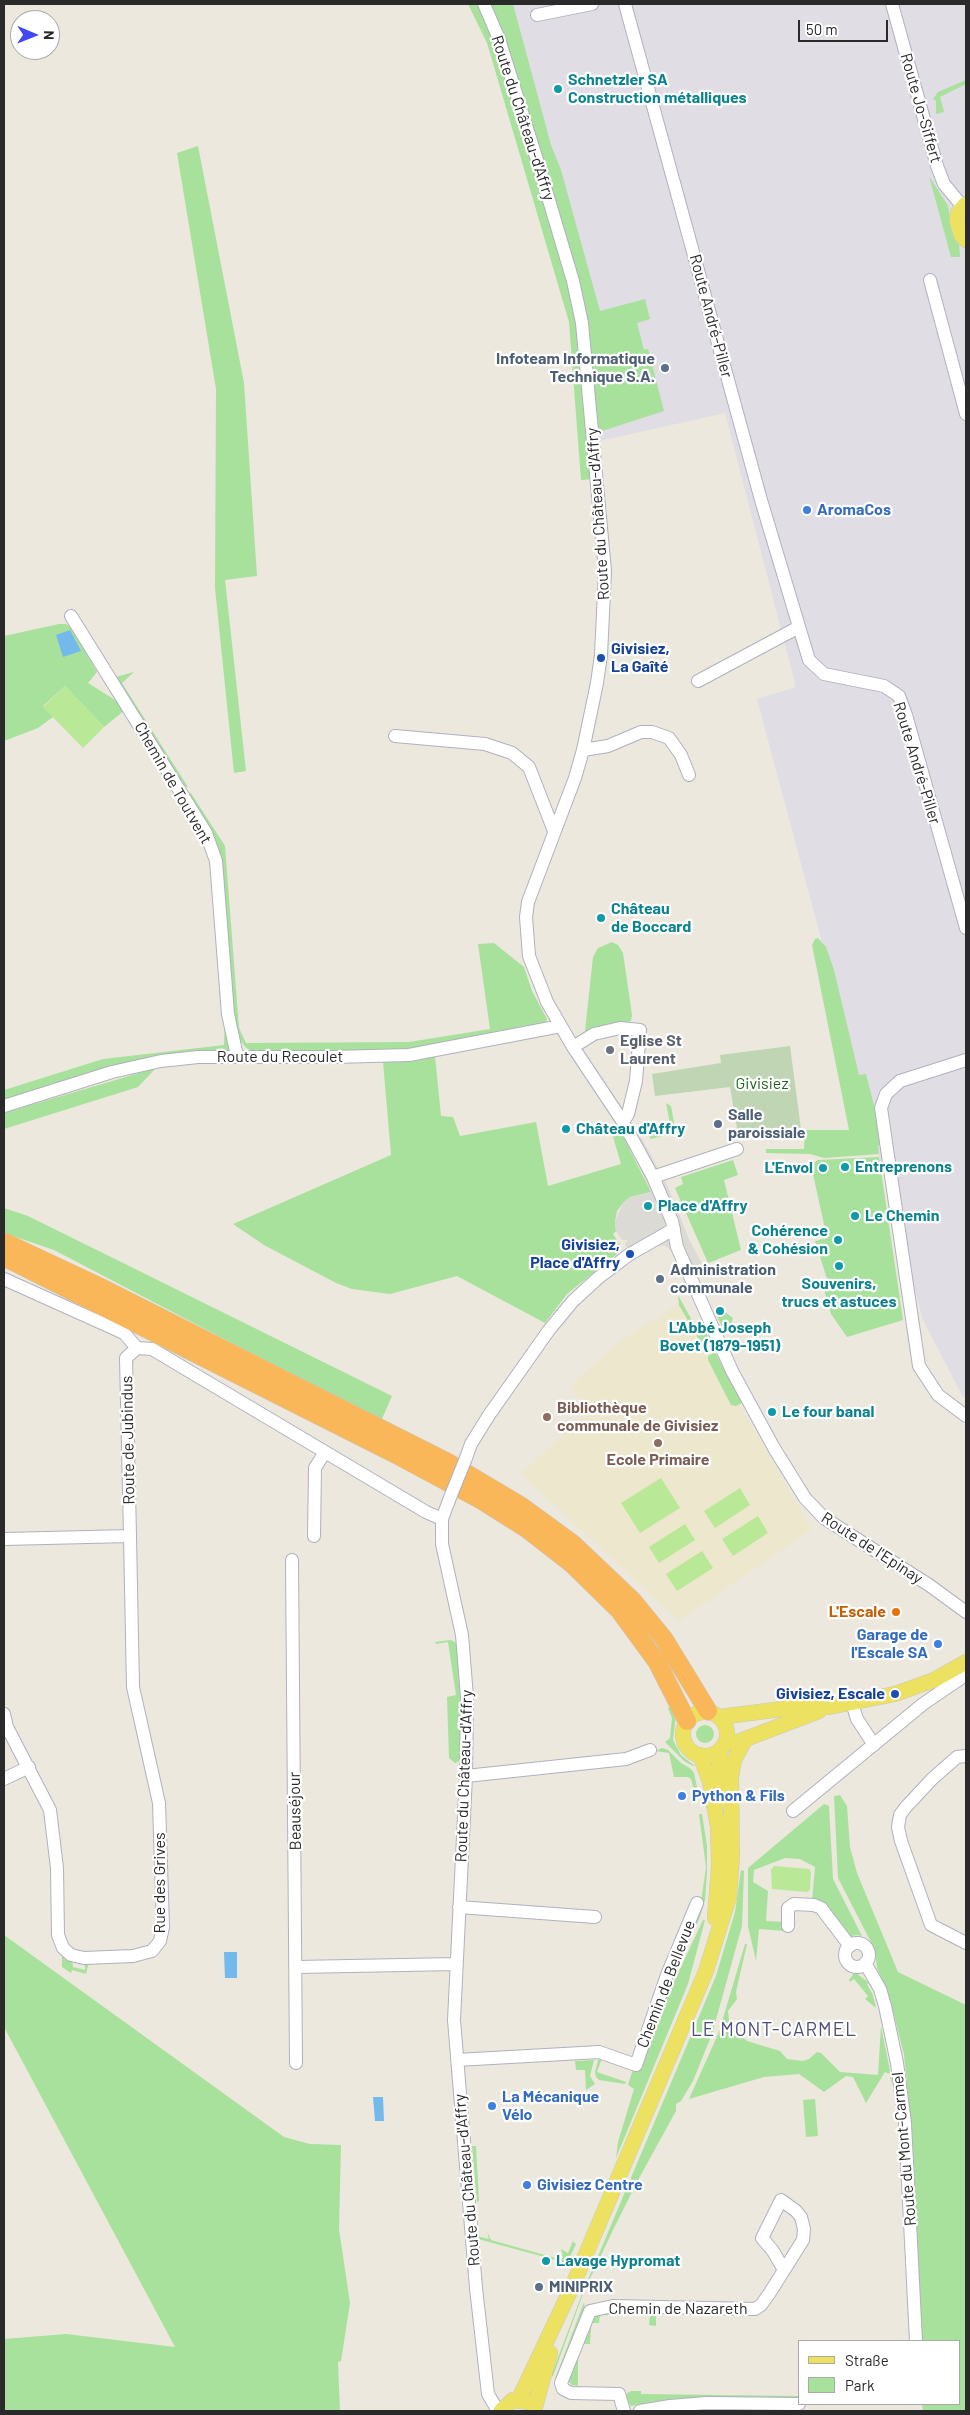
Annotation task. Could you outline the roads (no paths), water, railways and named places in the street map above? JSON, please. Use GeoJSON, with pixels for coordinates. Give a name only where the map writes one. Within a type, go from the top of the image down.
{"type":"FeatureCollection","features":[{"type":"Feature","properties":{"kind":"highway"},"geometry":{"type":"LineString","coordinates":[[4,1242],[94,1284],[447,1462],[521,1506],[573,1544],[633,1601],[664,1639],[714,1714]]}},
{"type":"Feature","properties":{"kind":"highway"},"geometry":{"type":"LineString","coordinates":[[4,1257],[397,1455],[481,1500],[527,1529],[572,1564],[619,1610],[657,1662],[687,1721]]}},
{"type":"Feature","properties":{"kind":"main road"},"geometry":{"type":"LineString","coordinates":[[964,205],[957,221],[961,235],[966,240]]}},
{"type":"Feature","properties":{"kind":"main road"},"geometry":{"type":"LineString","coordinates":[[830,1706],[721,1749],[711,1755],[700,1756],[692,1752],[684,1740],[683,1729],[687,1721],[698,1712],[714,1714],[852,1703],[903,1691],[965,1669]]}},
{"type":"Feature","properties":{"kind":"main road"},"geometry":{"type":"LineString","coordinates":[[714,1714],[725,1724],[727,1734],[721,1749],[720,1779],[731,1825]]}},
{"type":"Feature","properties":{"kind":"main road"},"geometry":{"type":"LineString","coordinates":[[519,2399],[563,2309],[682,2028],[712,1952],[731,1885],[732,1770],[744,1740]]}},
{"type":"Feature","properties":{"kind":"main road"},"geometry":{"type":"LineString","coordinates":[[700,1756],[713,1796],[720,1849],[712,1952]]}},
{"type":"Feature","properties":{"kind":"main road"},"geometry":{"type":"LineString","coordinates":[[537,2409],[563,2309]]}},
{"type":"Feature","properties":{"kind":"main road"},"geometry":{"type":"LineString","coordinates":[[499,2411],[507,2404],[519,2399],[530,2402],[537,2409]]}},
{"type":"Feature","properties":{"kind":"street","name":"Route du Château-d'Affry"},"geometry":{"type":"LineString","coordinates":[[484,4],[499,39],[573,280],[582,323],[605,571],[601,655],[584,750],[575,778],[532,886],[526,917],[529,956],[538,984],[561,1026],[623,1122]]}},
{"type":"Feature","properties":{"kind":"street"},"geometry":{"type":"LineString","coordinates":[[536,15],[592,4]]}},
{"type":"Feature","properties":{"kind":"street","name":"Route André-Piller"},"geometry":{"type":"LineString","coordinates":[[625,4],[758,491],[809,660],[824,674],[884,686],[899,696],[966,928]]}},
{"type":"Feature","properties":{"kind":"street","name":"Route Jo-Siffert"},"geometry":{"type":"LineString","coordinates":[[892,4],[936,166],[944,184],[964,205]]}},
{"type":"Feature","properties":{"kind":"street"},"geometry":{"type":"LineString","coordinates":[[930,280],[966,414]]}},
{"type":"Feature","properties":{"kind":"street","name":"Chemin de Toutvent"},"geometry":{"type":"LineString","coordinates":[[71,616],[206,833],[216,861],[228,1014],[237,1056]]}},
{"type":"Feature","properties":{"kind":"street"},"geometry":{"type":"LineString","coordinates":[[698,680],[799,627]]}},
{"type":"Feature","properties":{"kind":"street"},"geometry":{"type":"LineString","coordinates":[[584,750],[608,746],[641,732],[652,732],[669,738],[681,755],[689,775]]}},
{"type":"Feature","properties":{"kind":"street"},"geometry":{"type":"LineString","coordinates":[[395,736],[485,744],[512,753],[529,767],[554,831]]}},
{"type":"Feature","properties":{"kind":"street","name":"Route du Recoulet"},"geometry":{"type":"LineString","coordinates":[[4,1106],[112,1072],[161,1061],[198,1057],[237,1056],[333,1058],[409,1055],[561,1026]]}},
{"type":"Feature","properties":{"kind":"street"},"geometry":{"type":"LineString","coordinates":[[573,1046],[594,1034],[625,1027],[640,1030],[636,1081],[628,1114],[623,1122],[653,1177],[674,1229]]}},
{"type":"Feature","properties":{"kind":"street"},"geometry":{"type":"LineString","coordinates":[[966,1060],[900,1081],[886,1094],[881,1108],[919,1366],[938,1395],[966,1416]]}},
{"type":"Feature","properties":{"kind":"street"},"geometry":{"type":"LineString","coordinates":[[653,1177],[738,1149]]}},
{"type":"Feature","properties":{"kind":"street","name":"Route du Château-d'Affry"},"geometry":{"type":"LineString","coordinates":[[499,2411],[488,2394],[478,2310],[470,2239],[454,2020],[466,1776],[465,1659],[457,1610],[442,1544],[442,1519],[471,1444],[489,1415],[549,1330],[573,1301],[598,1278],[630,1254],[674,1229]]}},
{"type":"Feature","properties":{"kind":"street","name":"Route de l'Epinay"},"geometry":{"type":"LineString","coordinates":[[674,1229],[677,1247],[732,1371],[774,1448],[805,1498],[824,1518],[929,1585],[966,1612]]}},
{"type":"Feature","properties":{"kind":"street"},"geometry":{"type":"LineString","coordinates":[[4,1279],[124,1333],[137,1348],[152,1349],[426,1512],[442,1519]]}},
{"type":"Feature","properties":{"kind":"street","name":"Route de Jubindus"},"geometry":{"type":"LineString","coordinates":[[130,1536],[126,1358],[137,1348]]}},
{"type":"Feature","properties":{"kind":"street"},"geometry":{"type":"LineString","coordinates":[[314,1536],[315,1468],[325,1452]]}},
{"type":"Feature","properties":{"kind":"street"},"geometry":{"type":"LineString","coordinates":[[4,1539],[130,1536]]}},
{"type":"Feature","properties":{"kind":"street","name":"Rue des Grives"},"geometry":{"type":"LineString","coordinates":[[4,1714],[7,1727],[50,1810],[54,1829],[57,1868],[58,1935],[63,1948],[71,1955],[84,1958],[138,1956],[152,1951],[160,1941],[162,1927],[160,1803],[133,1687],[130,1536]]}},
{"type":"Feature","properties":{"kind":"street","name":"Beauséjour"},"geometry":{"type":"LineString","coordinates":[[292,1560],[297,1967],[296,2063]]}},
{"type":"Feature","properties":{"kind":"street"},"geometry":{"type":"LineString","coordinates":[[793,1811],[965,1669]]}},
{"type":"Feature","properties":{"kind":"street"},"geometry":{"type":"LineString","coordinates":[[852,1703],[857,1719],[874,1745]]}},
{"type":"Feature","properties":{"kind":"street"},"geometry":{"type":"LineString","coordinates":[[466,1776],[626,1759],[650,1750]]}},
{"type":"Feature","properties":{"kind":"street"},"geometry":{"type":"LineString","coordinates":[[966,1756],[957,1758],[932,1779],[900,1815],[898,1827],[901,1841],[931,1925],[966,1943]]}},
{"type":"Feature","properties":{"kind":"street"},"geometry":{"type":"LineString","coordinates":[[4,1779],[29,1767]]}},
{"type":"Feature","properties":{"kind":"street","name":"Chemin de Bellevue"},"geometry":{"type":"LineString","coordinates":[[457,2060],[598,2052],[636,2065],[667,1975],[696,1903]]}},
{"type":"Feature","properties":{"kind":"street","name":"Route du Mont-Carmel"},"geometry":{"type":"LineString","coordinates":[[788,1926],[788,1908],[794,1904],[814,1905],[821,1908],[850,1946],[858,1944],[864,1946],[868,1956],[865,1963],[880,1989],[897,2063],[905,2123],[916,2340]]}},
{"type":"Feature","properties":{"kind":"street"},"geometry":{"type":"LineString","coordinates":[[459,1907],[595,1917]]}},
{"type":"Feature","properties":{"kind":"street"},"geometry":{"type":"LineString","coordinates":[[297,1967],[456,1964]]}},
{"type":"Feature","properties":{"kind":"street","name":"Chemin de Nazareth"},"geometry":{"type":"LineString","coordinates":[[624,2411],[619,2394],[571,2392],[564,2389],[561,2383],[590,2311],[612,2306],[755,2309],[762,2305],[803,2240],[804,2229],[796,2211],[782,2200],[762,2238],[773,2251],[784,2270]]}},
{"type":"Feature","properties":{"kind":"street"},"geometry":{"type":"LineString","coordinates":[[640,2411],[707,2403],[798,2404]]}},
{"type":"Feature","properties":{"kind":"water"},"geometry":{"type":"Polygon","coordinates":[[[70,630],[81,651],[63,657],[56,635],[70,630]]]}},
{"type":"Feature","properties":{"kind":"water"},"geometry":{"type":"Polygon","coordinates":[[[224,1952],[237,1952],[237,1978],[225,1978],[224,1952]]]}},
{"type":"Feature","properties":{"kind":"water"},"geometry":{"type":"Polygon","coordinates":[[[373,2097],[383,2097],[384,2121],[375,2121],[373,2097]]]}},
{"type":"Feature","properties":{"kind":"place","name":"Schnetzler SA Construction métalliques"},"geometry":{"type":"Point","coordinates":[558,89]}},
{"type":"Feature","properties":{"kind":"place","name":"Infoteam Informatique Technique S.A."},"geometry":{"type":"Point","coordinates":[665,368]}},
{"type":"Feature","properties":{"kind":"place","name":"AromaCos"},"geometry":{"type":"Point","coordinates":[807,510]}},
{"type":"Feature","properties":{"kind":"place","name":"Givisiez, La Gaîté"},"geometry":{"type":"Point","coordinates":[601,658]}},
{"type":"Feature","properties":{"kind":"place","name":"Château de Boccard"},"geometry":{"type":"Point","coordinates":[601,918]}},
{"type":"Feature","properties":{"kind":"place","name":"Eglise St Laurent"},"geometry":{"type":"Point","coordinates":[610,1050]}},
{"type":"Feature","properties":{"kind":"place","name":"Salle paroissiale"},"geometry":{"type":"Point","coordinates":[718,1124]}},
{"type":"Feature","properties":{"kind":"place","name":"Château d'Affry"},"geometry":{"type":"Point","coordinates":[566,1129]}},
{"type":"Feature","properties":{"kind":"place","name":"Entreprenons"},"geometry":{"type":"Point","coordinates":[845,1167]}},
{"type":"Feature","properties":{"kind":"place","name":"L'Envol"},"geometry":{"type":"Point","coordinates":[823,1168]}},
{"type":"Feature","properties":{"kind":"place","name":"Place d'Affry"},"geometry":{"type":"Point","coordinates":[648,1206]}},
{"type":"Feature","properties":{"kind":"place","name":"Le Chemin"},"geometry":{"type":"Point","coordinates":[855,1216]}},
{"type":"Feature","properties":{"kind":"place","name":"Cohérence & Cohésion"},"geometry":{"type":"Point","coordinates":[838,1240]}},
{"type":"Feature","properties":{"kind":"place","name":"Givisiez, Place d'Affry"},"geometry":{"type":"Point","coordinates":[630,1254]}},
{"type":"Feature","properties":{"kind":"place","name":"Souvenirs, trucs et astuces"},"geometry":{"type":"Point","coordinates":[839,1266]}},
{"type":"Feature","properties":{"kind":"place","name":"Administration communale"},"geometry":{"type":"Point","coordinates":[660,1279]}},
{"type":"Feature","properties":{"kind":"place","name":"L'Abbé Joseph Bovet (1879-1951)"},"geometry":{"type":"Point","coordinates":[720,1311]}},
{"type":"Feature","properties":{"kind":"place","name":"Le four banal"},"geometry":{"type":"Point","coordinates":[772,1412]}},
{"type":"Feature","properties":{"kind":"place","name":"Bibliothèque communale de Givisiez"},"geometry":{"type":"Point","coordinates":[547,1417]}},
{"type":"Feature","properties":{"kind":"place","name":"Ecole Primaire"},"geometry":{"type":"Point","coordinates":[658,1443]}},
{"type":"Feature","properties":{"kind":"place","name":"L'Escale"},"geometry":{"type":"Point","coordinates":[896,1612]}},
{"type":"Feature","properties":{"kind":"place","name":"Garage de l'Escale SA"},"geometry":{"type":"Point","coordinates":[938,1644]}},
{"type":"Feature","properties":{"kind":"place","name":"Givisiez, Escale"},"geometry":{"type":"Point","coordinates":[895,1694]}},
{"type":"Feature","properties":{"kind":"place","name":"Python & Fils"},"geometry":{"type":"Point","coordinates":[682,1796]}},
{"type":"Feature","properties":{"kind":"place","name":"La Mécanique Vélo"},"geometry":{"type":"Point","coordinates":[492,2106]}},
{"type":"Feature","properties":{"kind":"place","name":"Givisiez Centre"},"geometry":{"type":"Point","coordinates":[527,2185]}},
{"type":"Feature","properties":{"kind":"place","name":"Lavage Hypromat"},"geometry":{"type":"Point","coordinates":[546,2261]}},
{"type":"Feature","properties":{"kind":"place","name":"MINIPRIX"},"geometry":{"type":"Point","coordinates":[539,2287]}},
{"type":"Feature","properties":{"kind":"district","name":"LE MONT-CARMEL"},"geometry":{"type":"Point","coordinates":[774,2030]}},
{"type":"Feature","properties":{"kind":"park label","name":"Givisiez"},"geometry":{"type":"Point","coordinates":[762,1084]}}]}
